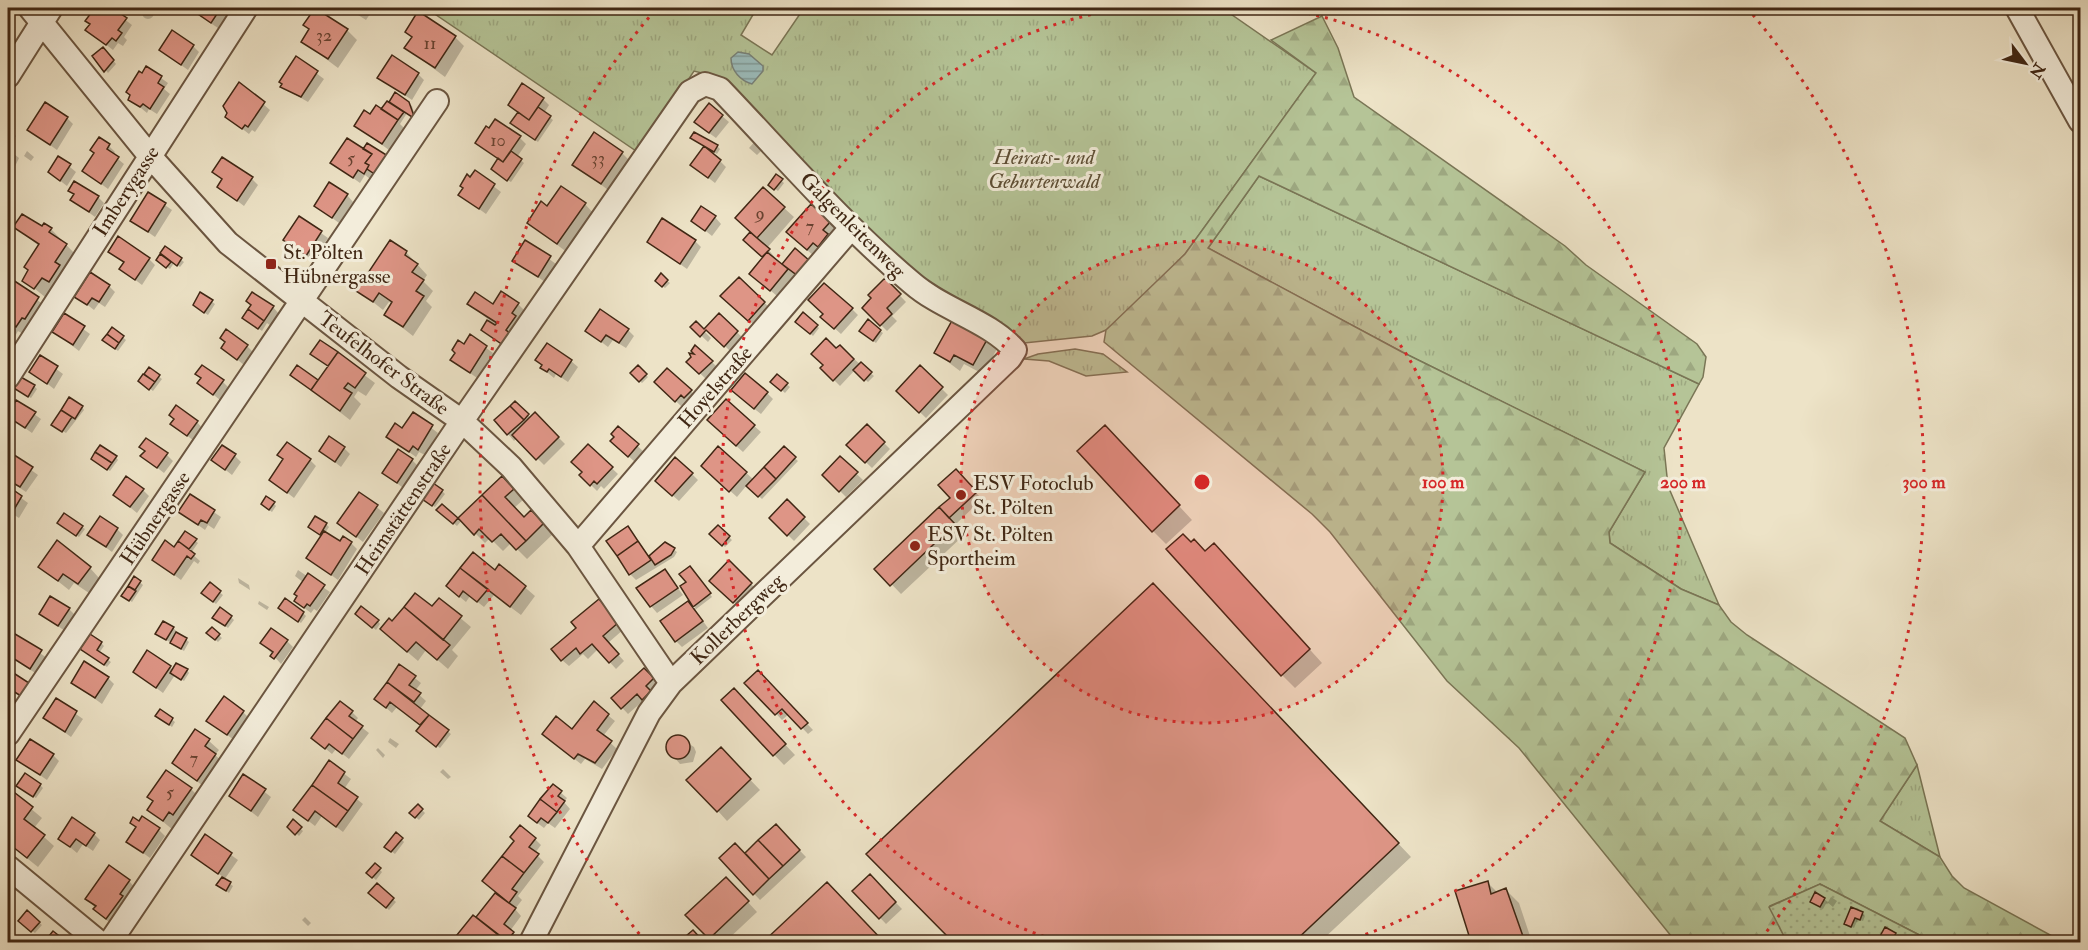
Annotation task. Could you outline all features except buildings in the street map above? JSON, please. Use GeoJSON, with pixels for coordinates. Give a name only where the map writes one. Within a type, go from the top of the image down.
{"type":"FeatureCollection","features":[{"type":"Feature","properties":{"kind":"street","name":"Imberygasse"},"geometry":{"type":"LineString","coordinates":[[8,377],[149,155],[246,8]]}},
{"type":"Feature","properties":{"kind":"street"},"geometry":{"type":"LineString","coordinates":[[2017,8],[2080,121]]}},
{"type":"Feature","properties":{"kind":"street","name":"Teufelhofer Straße"},"geometry":{"type":"LineString","coordinates":[[41,12],[149,155],[228,243],[399,377],[462,421],[511,468],[578,546],[671,683]]}},
{"type":"Feature","properties":{"kind":"street"},"geometry":{"type":"LineString","coordinates":[[8,76],[41,12]]}},
{"type":"Feature","properties":{"kind":"street","name":"Galgenleitenweg"},"geometry":{"type":"LineString","coordinates":[[705,84],[720,89],[851,228],[913,284],[991,330],[1015,350]]}},
{"type":"Feature","properties":{"kind":"street","name":"Heimstättenstraße"},"geometry":{"type":"LineString","coordinates":[[110,942],[462,421],[690,92],[705,84]]}},
{"type":"Feature","properties":{"kind":"street","name":"Hübnergasse"},"geometry":{"type":"LineString","coordinates":[[8,734],[437,101]]}},
{"type":"Feature","properties":{"kind":"street","name":"Hoyelstraße"},"geometry":{"type":"LineString","coordinates":[[578,546],[851,228]]}},
{"type":"Feature","properties":{"kind":"street","name":"Kollerbergweg"},"geometry":{"type":"LineString","coordinates":[[531,942],[649,713],[671,683],[1010,358],[1015,350]]}},
{"type":"Feature","properties":{"kind":"street"},"geometry":{"type":"LineString","coordinates":[[8,867],[99,942]]}},
{"type":"Feature","properties":{"kind":"green space","name":"Heirats- und Geburtenwald"},"geometry":{"type":"Polygon","coordinates":[[[426,8],[757,8],[741,35],[772,55],[804,8],[1222,8],[1316,73],[1185,254],[1148,292],[1106,330],[1092,336],[1024,343],[925,287],[710,75],[694,71],[639,153],[426,8]]]}},
{"type":"Feature","properties":{"kind":"green space"},"geometry":{"type":"Polygon","coordinates":[[[1322,16],[1338,48],[1354,97],[1565,246],[1586,265],[1697,344],[1706,357],[1703,377],[1699,384],[1259,176],[1208,248],[1402,352],[1645,472],[1609,532],[1610,543],[1681,589],[1719,605],[1731,622],[1747,635],[1905,738],[1917,765],[1880,821],[1940,857],[1952,876],[1964,888],[2063,942],[1933,942],[1820,884],[1770,906],[1787,942],[1676,942],[1519,748],[1447,681],[1330,532],[1312,514],[1104,342],[1106,330],[1185,254],[1316,73],[1271,40],[1322,16]]]}},
{"type":"Feature","properties":{"kind":"green space"},"geometry":{"type":"Polygon","coordinates":[[[1259,176],[1699,384],[1664,448],[1668,486],[1719,605],[1681,589],[1610,543],[1609,532],[1645,472],[1402,352],[1208,248],[1259,176]]]}},
{"type":"Feature","properties":{"kind":"green space"},"geometry":{"type":"Polygon","coordinates":[[[1075,349],[1103,354],[1127,372],[1086,376],[1049,361],[1024,359],[1038,354],[1075,349]]]}},
{"type":"Feature","properties":{"kind":"green space"},"geometry":{"type":"Polygon","coordinates":[[[1917,765],[1940,857],[1880,821],[1917,765]]]}},
{"type":"Feature","properties":{"kind":"green space"},"geometry":{"type":"Polygon","coordinates":[[[1820,884],[1933,942],[1787,942],[1769,907],[1820,884]]]}},
{"type":"Feature","properties":{"kind":"water"},"geometry":{"type":"Polygon","coordinates":[[[738,52],[749,54],[763,66],[763,71],[752,84],[741,78],[733,67],[731,58],[738,52]]]}},
{"type":"Feature","properties":{"kind":"place","name":"St. Pölten Hübnergasse"},"geometry":{"type":"Point","coordinates":[271,264]}},
{"type":"Feature","properties":{"kind":"place","name":"ESV Fotoclub St. Pölten"},"geometry":{"type":"Point","coordinates":[961,495]}},
{"type":"Feature","properties":{"kind":"place","name":"ESV St. Pölten Sportheim"},"geometry":{"type":"Point","coordinates":[915,546]}}]}
